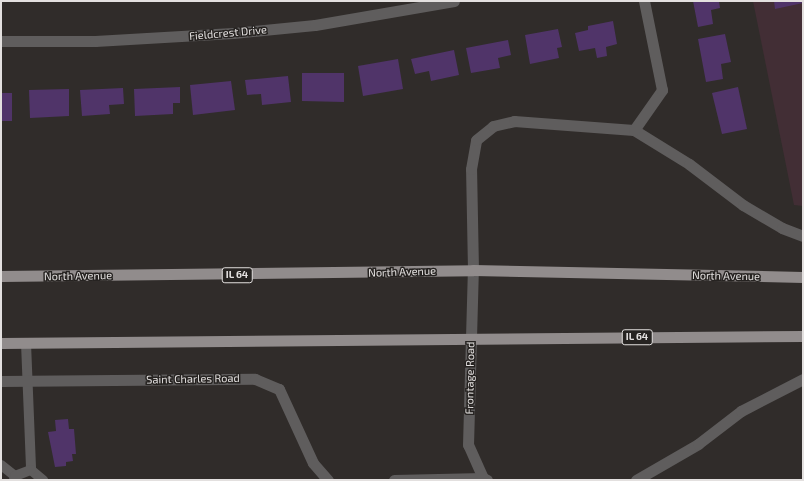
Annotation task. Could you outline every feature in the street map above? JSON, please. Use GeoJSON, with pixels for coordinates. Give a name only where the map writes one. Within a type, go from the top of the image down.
{"type":"FeatureCollection","features":[{"type":"Feature","properties":{"kind":"main road","name":"North Avenue"},"geometry":{"type":"LineString","coordinates":[[1,276],[473,270],[803,277]]}},
{"type":"Feature","properties":{"kind":"main road","name":"IL 64"},"geometry":{"type":"LineString","coordinates":[[1,343],[803,336]]}},
{"type":"Feature","properties":{"kind":"street","name":"Fieldcrest Drive"},"geometry":{"type":"LineString","coordinates":[[1,41],[95,41],[233,34],[316,24],[454,1]]}},
{"type":"Feature","properties":{"kind":"street"},"geometry":{"type":"LineString","coordinates":[[644,1],[662,90],[634,130],[689,164],[743,205],[782,228],[803,236]]}},
{"type":"Feature","properties":{"kind":"street","name":"Frontage Road"},"geometry":{"type":"LineString","coordinates":[[485,479],[468,445],[473,270],[471,169],[476,140],[493,126],[514,121],[634,130]]}},
{"type":"Feature","properties":{"kind":"street","name":"Saint Charles Road"},"geometry":{"type":"LineString","coordinates":[[1,381],[255,379],[279,389],[313,463],[328,480]]}},
{"type":"Feature","properties":{"kind":"street"},"geometry":{"type":"LineString","coordinates":[[636,480],[698,444],[741,410],[803,379]]}},
{"type":"Feature","properties":{"kind":"street"},"geometry":{"type":"LineString","coordinates":[[394,480],[485,479]]}},
{"type":"Feature","properties":{"kind":"lane"},"geometry":{"type":"LineString","coordinates":[[26,343],[31,470],[43,480]]}},
{"type":"Feature","properties":{"kind":"lane"},"geometry":{"type":"LineString","coordinates":[[1,465],[15,478],[31,470]]}},
{"type":"Feature","properties":{"kind":"shaded area"},"geometry":{"type":"Polygon","coordinates":[[[753,1],[803,1],[803,206],[794,205],[753,1]]]}},
{"type":"Feature","properties":{"kind":"building"},"geometry":{"type":"Polygon","coordinates":[[[693,1],[719,1],[720,8],[711,10],[713,24],[698,27],[693,1]]]}},
{"type":"Feature","properties":{"kind":"building"},"geometry":{"type":"Polygon","coordinates":[[[774,1],[803,1],[803,3],[775,9],[774,1]]]}},
{"type":"Feature","properties":{"kind":"building"},"geometry":{"type":"Polygon","coordinates":[[[613,21],[617,44],[606,47],[607,56],[597,58],[595,48],[579,51],[575,33],[588,30],[588,26],[613,21]]]}},
{"type":"Feature","properties":{"kind":"building"},"geometry":{"type":"Polygon","coordinates":[[[558,29],[562,47],[557,48],[559,58],[530,64],[525,35],[558,29]]]}},
{"type":"Feature","properties":{"kind":"building"},"geometry":{"type":"Polygon","coordinates":[[[725,34],[731,62],[721,64],[723,79],[706,82],[698,39],[725,34]]]}},
{"type":"Feature","properties":{"kind":"building"},"geometry":{"type":"Polygon","coordinates":[[[508,40],[511,55],[498,58],[500,68],[471,73],[466,48],[508,40]]]}},
{"type":"Feature","properties":{"kind":"building"},"geometry":{"type":"Polygon","coordinates":[[[454,50],[459,75],[431,81],[429,71],[415,74],[411,59],[454,50]]]}},
{"type":"Feature","properties":{"kind":"building"},"geometry":{"type":"Polygon","coordinates":[[[398,59],[403,89],[363,96],[358,66],[398,59]]]}},
{"type":"Feature","properties":{"kind":"building"},"geometry":{"type":"Polygon","coordinates":[[[302,73],[344,73],[344,102],[302,101],[302,73]]]}},
{"type":"Feature","properties":{"kind":"building"},"geometry":{"type":"Polygon","coordinates":[[[288,76],[291,102],[262,105],[261,94],[247,95],[245,80],[288,76]]]}},
{"type":"Feature","properties":{"kind":"building"},"geometry":{"type":"Polygon","coordinates":[[[231,81],[235,110],[193,115],[190,85],[231,81]]]}},
{"type":"Feature","properties":{"kind":"building"},"geometry":{"type":"Polygon","coordinates":[[[180,87],[180,103],[173,103],[173,114],[135,116],[134,89],[180,87]]]}},
{"type":"Feature","properties":{"kind":"building"},"geometry":{"type":"Polygon","coordinates":[[[738,87],[747,129],[722,134],[712,93],[738,87]]]}},
{"type":"Feature","properties":{"kind":"building"},"geometry":{"type":"Polygon","coordinates":[[[123,88],[124,104],[109,105],[110,114],[82,116],[80,90],[123,88]]]}},
{"type":"Feature","properties":{"kind":"building"},"geometry":{"type":"Polygon","coordinates":[[[69,89],[69,116],[30,118],[29,90],[69,89]]]}},
{"type":"Feature","properties":{"kind":"building"},"geometry":{"type":"Polygon","coordinates":[[[1,93],[12,93],[12,121],[1,121],[1,93]]]}},
{"type":"Feature","properties":{"kind":"building"},"geometry":{"type":"Polygon","coordinates":[[[68,419],[69,429],[74,429],[76,454],[72,454],[73,461],[66,462],[66,466],[55,467],[48,432],[56,431],[55,420],[68,419]]]}}]}
